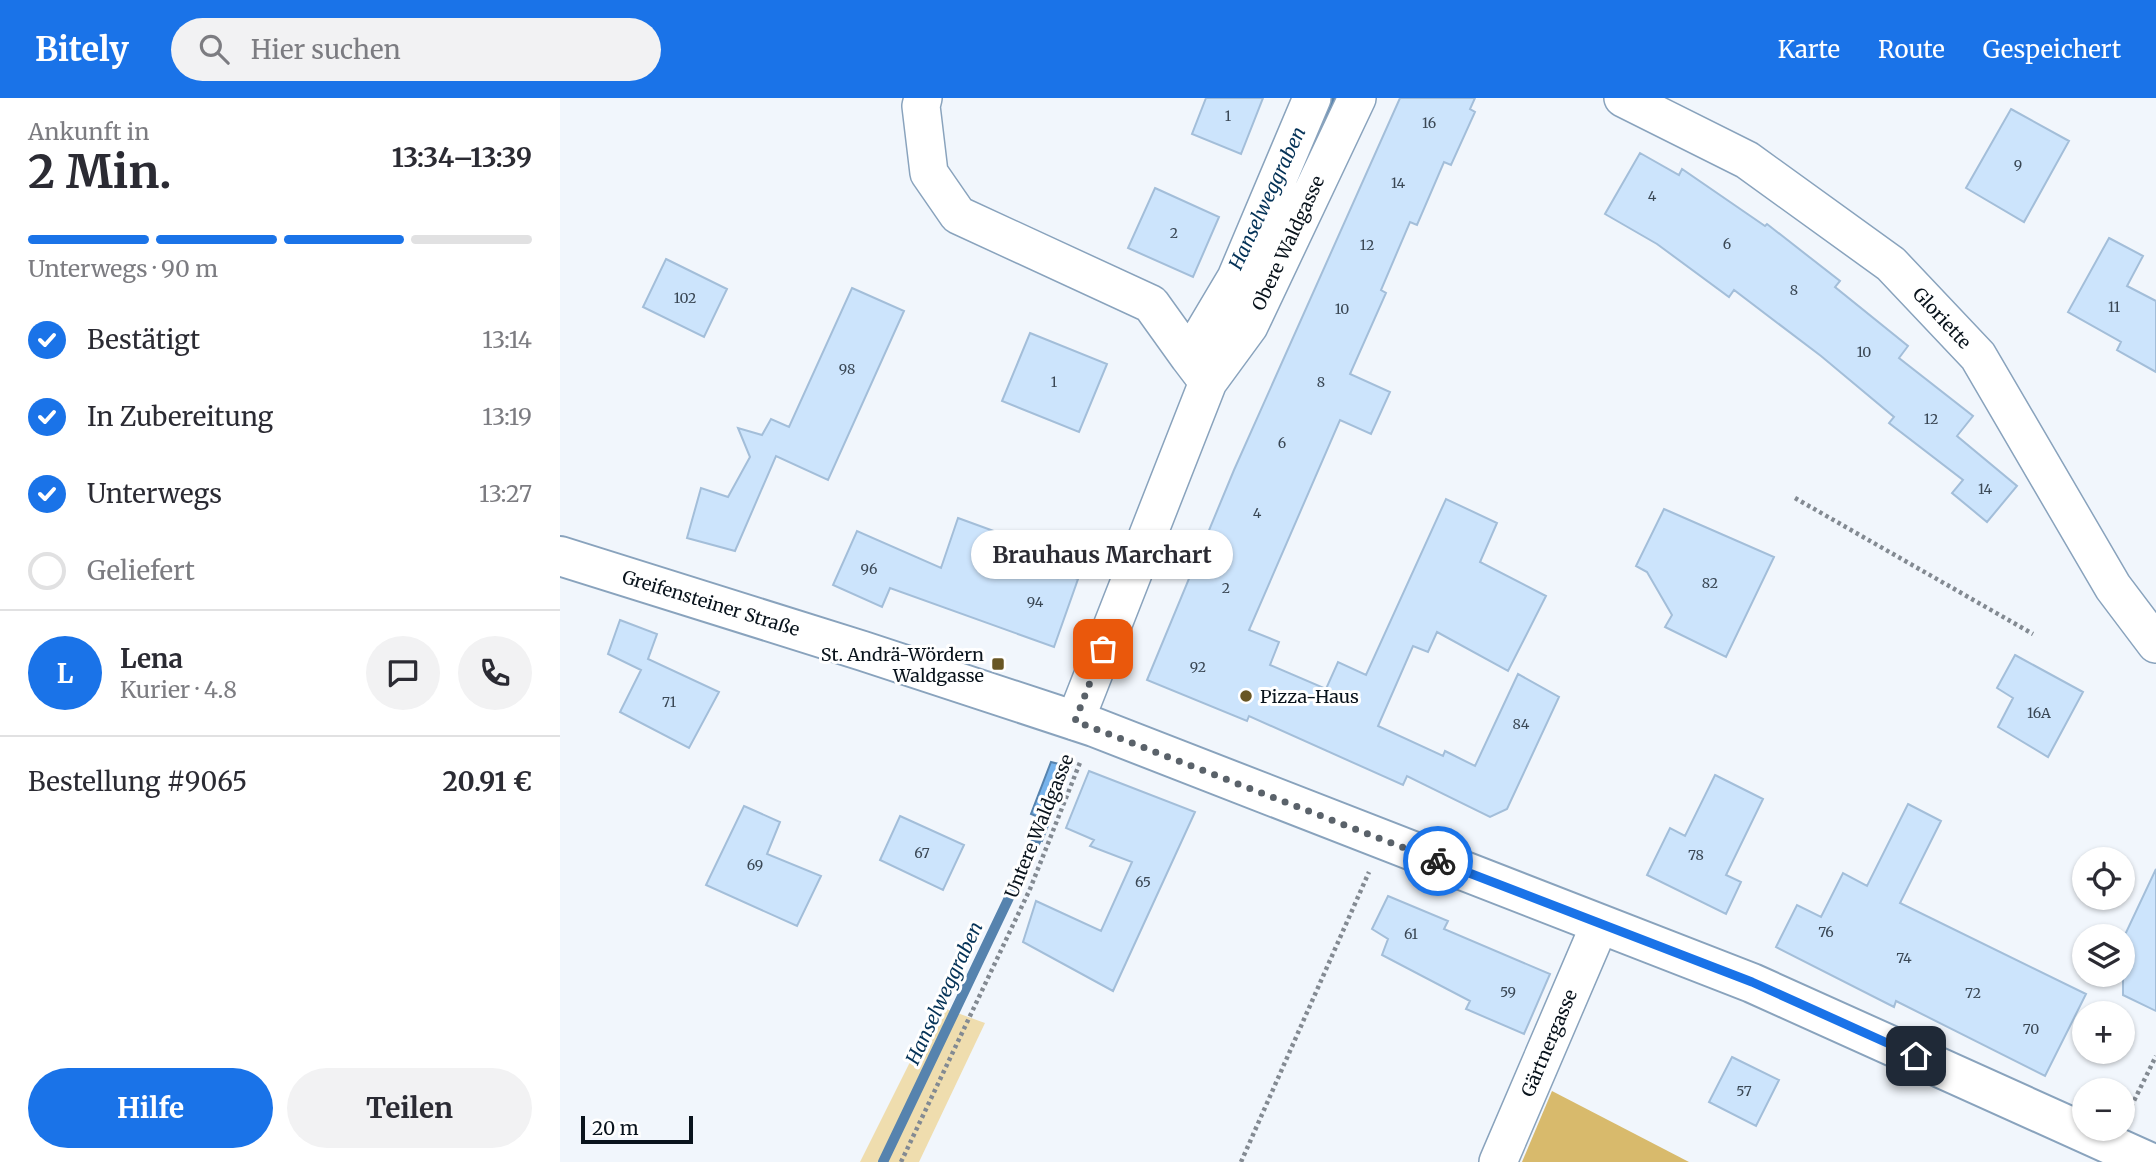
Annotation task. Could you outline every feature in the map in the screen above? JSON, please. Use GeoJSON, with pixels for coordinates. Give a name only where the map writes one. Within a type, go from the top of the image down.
{"type":"FeatureCollection","features":[{"type":"Feature","properties":{"kind":"main road","name":"Greifensteiner Straße"},"geometry":{"type":"LineString","coordinates":[[560,556],[1084,724],[1752,982],[2149,1162]]}},
{"type":"Feature","properties":{"kind":"street"},"geometry":{"type":"LineString","coordinates":[[923,98],[921,106],[929,173],[958,215],[1151,304],[1199,370]]}},
{"type":"Feature","properties":{"kind":"street","name":"Obere Waldgasse"},"geometry":{"type":"LineString","coordinates":[[1084,724],[1199,370],[1312,98]]}},
{"type":"Feature","properties":{"kind":"street","name":"Obere Waldgasse"},"geometry":{"type":"LineString","coordinates":[[1199,370],[1249,326],[1357,98]]}},
{"type":"Feature","properties":{"kind":"street","name":"Gloriette"},"geometry":{"type":"LineString","coordinates":[[1623,98],[1747,160],[1891,264],[1978,356],[2113,587],[2156,644]]}},
{"type":"Feature","properties":{"kind":"street","name":"Gärtnergasse"},"geometry":{"type":"LineString","coordinates":[[1498,1162],[1600,923]]}},
{"type":"Feature","properties":{"kind":"path"},"geometry":{"type":"LineString","coordinates":[[1796,498],[2033,634]]}},
{"type":"Feature","properties":{"kind":"path","name":"Untere Waldgasse"},"geometry":{"type":"LineString","coordinates":[[901,1162],[1030,889],[1084,724]]}},
{"type":"Feature","properties":{"kind":"path"},"geometry":{"type":"LineString","coordinates":[[1241,1162],[1383,839]]}},
{"type":"Feature","properties":{"kind":"path"},"geometry":{"type":"LineString","coordinates":[[2135,1099],[2156,1056]]}},
{"type":"Feature","properties":{"kind":"shaded area"},"geometry":{"type":"Polygon","coordinates":[[[938,1006],[985,1023],[919,1162],[860,1162],[938,1006]]]}},
{"type":"Feature","properties":{"kind":"shaded area"},"geometry":{"type":"Polygon","coordinates":[[[1552,1091],[1689,1162],[1522,1162],[1552,1091]]]}},
{"type":"Feature","properties":{"kind":"water"},"geometry":{"type":"Polygon","coordinates":[[[1051,762],[1071,767],[1042,841],[1033,837],[1041,818],[1031,814],[1051,762]]]}},
{"type":"Feature","properties":{"kind":"building"},"geometry":{"type":"Polygon","coordinates":[[[1206,98],[1263,98],[1241,154],[1192,134],[1206,98]]]}},
{"type":"Feature","properties":{"kind":"building"},"geometry":{"type":"Polygon","coordinates":[[[1400,98],[1475,98],[1470,109],[1475,112],[1451,165],[1444,162],[1417,225],[1410,222],[1381,290],[1386,293],[1350,374],[1390,392],[1371,434],[1340,420],[1249,630],[1279,642],[1270,665],[1326,689],[1338,662],[1366,675],[1446,499],[1497,523],[1480,562],[1546,596],[1508,671],[1437,632],[1428,652],[1413,646],[1378,726],[1443,756],[1445,751],[1475,766],[1518,674],[1559,697],[1507,809],[1490,817],[1407,776],[1403,785],[1249,716],[1247,721],[1147,680],[1234,470],[1400,98]]]}},
{"type":"Feature","properties":{"kind":"building"},"geometry":{"type":"Polygon","coordinates":[[[2011,109],[2069,141],[2024,222],[1966,188],[2011,109]]]}},
{"type":"Feature","properties":{"kind":"building"},"geometry":{"type":"Polygon","coordinates":[[[1640,153],[1679,175],[1682,169],[1765,226],[1767,224],[1840,281],[1835,287],[1908,346],[1899,358],[1973,416],[1957,436],[2017,486],[1987,522],[1952,493],[1963,480],[1889,423],[1894,417],[1821,356],[1734,290],[1729,297],[1657,244],[1605,214],[1640,153]]]}},
{"type":"Feature","properties":{"kind":"building"},"geometry":{"type":"Polygon","coordinates":[[[1155,188],[1219,217],[1193,277],[1128,248],[1155,188]]]}},
{"type":"Feature","properties":{"kind":"building"},"geometry":{"type":"Polygon","coordinates":[[[2109,238],[2143,256],[2127,286],[2156,301],[2156,372],[2117,350],[2121,342],[2068,312],[2109,238]]]}},
{"type":"Feature","properties":{"kind":"building"},"geometry":{"type":"Polygon","coordinates":[[[666,259],[727,289],[704,337],[643,307],[666,259]]]}},
{"type":"Feature","properties":{"kind":"building"},"geometry":{"type":"Polygon","coordinates":[[[852,288],[904,311],[828,480],[776,456],[735,551],[687,538],[701,488],[728,497],[750,457],[738,428],[762,435],[771,419],[789,427],[852,288]]]}},
{"type":"Feature","properties":{"kind":"building"},"geometry":{"type":"Polygon","coordinates":[[[1030,333],[1107,364],[1079,432],[1002,401],[1030,333]]]}},
{"type":"Feature","properties":{"kind":"building"},"geometry":{"type":"Polygon","coordinates":[[[1664,509],[1774,557],[1726,657],[1665,627],[1672,615],[1647,572],[1636,566],[1664,509]]]}},
{"type":"Feature","properties":{"kind":"building"},"geometry":{"type":"Polygon","coordinates":[[[958,518],[1021,541],[1015,557],[1078,579],[1054,647],[890,588],[882,607],[833,585],[857,531],[941,568],[958,518]]]}},
{"type":"Feature","properties":{"kind":"building"},"geometry":{"type":"Polygon","coordinates":[[[620,620],[657,634],[648,659],[719,692],[689,748],[620,712],[641,670],[608,654],[620,620]]]}},
{"type":"Feature","properties":{"kind":"building"},"geometry":{"type":"Polygon","coordinates":[[[2015,655],[2083,692],[2048,757],[1998,727],[2013,698],[1997,688],[2015,655]]]}},
{"type":"Feature","properties":{"kind":"building"},"geometry":{"type":"Polygon","coordinates":[[[1089,771],[1195,812],[1113,991],[1023,942],[1036,901],[1101,931],[1132,862],[1090,846],[1094,840],[1066,828],[1089,771]]]}},
{"type":"Feature","properties":{"kind":"building"},"geometry":{"type":"Polygon","coordinates":[[[1715,775],[1763,799],[1726,875],[1741,882],[1726,914],[1647,875],[1670,828],[1685,836],[1715,775]]]}},
{"type":"Feature","properties":{"kind":"building"},"geometry":{"type":"Polygon","coordinates":[[[1908,804],[1941,821],[1900,903],[2086,994],[2082,1001],[2072,1001],[2072,1022],[2045,1076],[1896,1001],[1894,1007],[1776,947],[1797,905],[1821,917],[1843,873],[1867,886],[1908,804]]]}},
{"type":"Feature","properties":{"kind":"building"},"geometry":{"type":"Polygon","coordinates":[[[744,806],[780,822],[767,854],[821,876],[797,926],[706,885],[744,806]]]}},
{"type":"Feature","properties":{"kind":"building"},"geometry":{"type":"Polygon","coordinates":[[[900,816],[964,845],[943,890],[880,860],[900,816]]]}},
{"type":"Feature","properties":{"kind":"building"},"geometry":{"type":"Polygon","coordinates":[[[2156,869],[2156,1011],[2123,995],[2123,987],[2135,987],[2135,924],[2130,924],[2156,869]]]}},
{"type":"Feature","properties":{"kind":"building"},"geometry":{"type":"Polygon","coordinates":[[[1388,896],[1448,921],[1444,929],[1550,974],[1524,1034],[1466,1009],[1470,1001],[1382,955],[1388,939],[1372,929],[1388,896]]]}},
{"type":"Feature","properties":{"kind":"building"},"geometry":{"type":"Polygon","coordinates":[[[1732,1057],[1779,1080],[1756,1126],[1709,1102],[1732,1057]]]}},
{"type":"Feature","properties":{"kind":"waterway","name":"Hanselweggraben"},"geometry":{"type":"LineString","coordinates":[[1318,130],[1333,98]]}},
{"type":"Feature","properties":{"kind":"waterway","name":"Hanselweggraben"},"geometry":{"type":"LineString","coordinates":[[883,1162],[1037,839]]}},
{"type":"Feature","properties":{"kind":"way so far"},"geometry":{"type":"LineString","coordinates":[[1103,649],[1075,721],[1438,861]]}},
{"type":"Feature","properties":{"kind":"place","name":"Brauhaus Marchart"},"geometry":{"type":"Point","coordinates":[1103,649]}},
{"type":"Feature","properties":{"kind":"place","name":"St. Andrä-Wördern Waldgasse"},"geometry":{"type":"Point","coordinates":[998,664]}},
{"type":"Feature","properties":{"kind":"place","name":"Pizza-Haus"},"geometry":{"type":"Point","coordinates":[1246,696]}},
{"type":"Feature","properties":{"kind":"route"},"geometry":{"type":"LineString","coordinates":[[1438,861],[1752,982],[1916,1056]]}}]}
